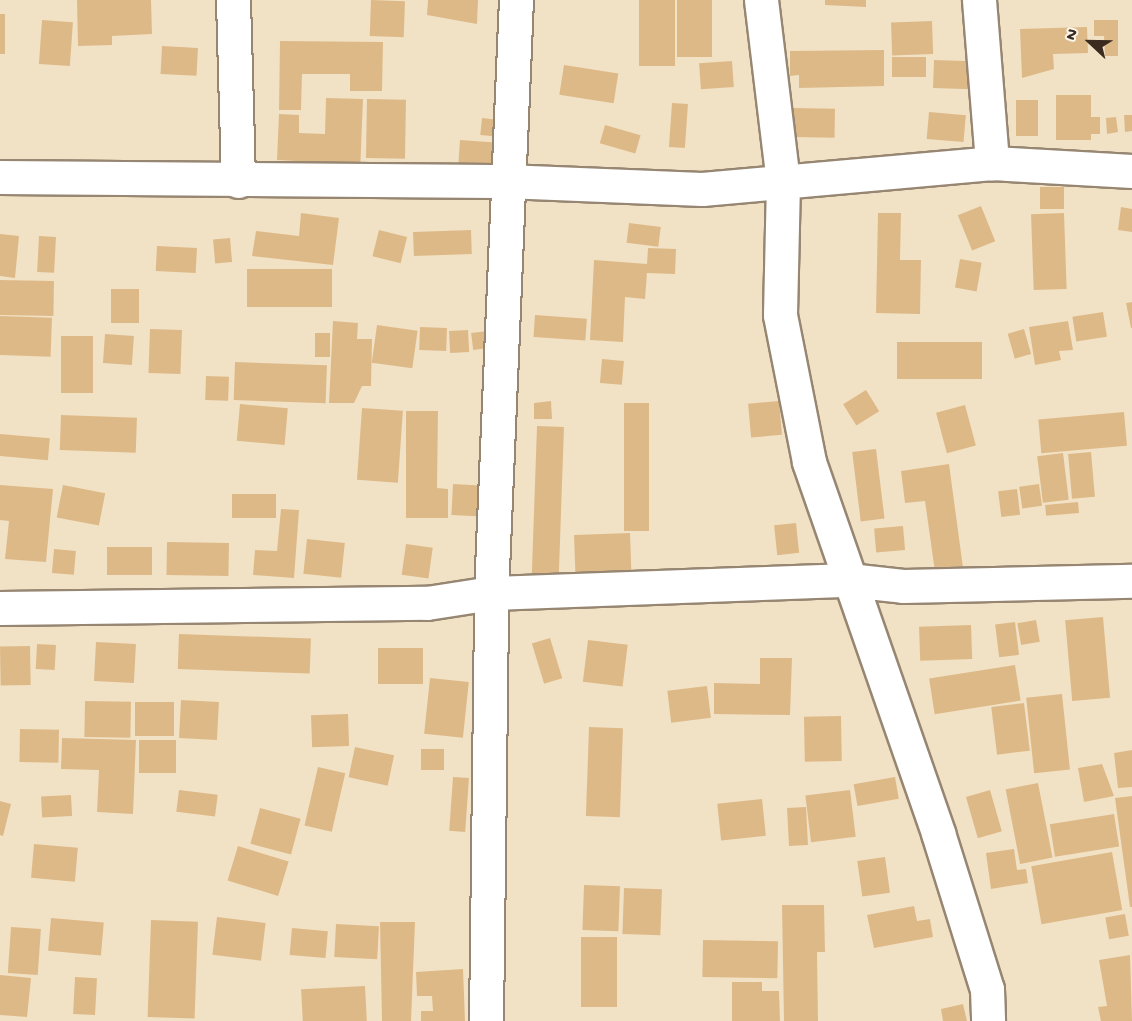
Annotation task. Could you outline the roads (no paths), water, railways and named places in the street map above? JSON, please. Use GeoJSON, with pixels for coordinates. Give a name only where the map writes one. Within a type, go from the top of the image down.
{"type":"FeatureCollection","features":[{"type":"Feature","properties":{"kind":"street"},"geometry":{"type":"LineString","coordinates":[[233,0],[238,181]]}},
{"type":"Feature","properties":{"kind":"street"},"geometry":{"type":"LineString","coordinates":[[486,1021],[491,592],[505,181],[516,0]]}},
{"type":"Feature","properties":{"kind":"street"},"geometry":{"type":"LineString","coordinates":[[761,0],[783,182],[780,315],[809,462],[942,844],[987,989],[988,1021]]}},
{"type":"Feature","properties":{"kind":"street"},"geometry":{"type":"LineString","coordinates":[[980,0],[992,163]]}},
{"type":"Feature","properties":{"kind":"street"},"geometry":{"type":"LineString","coordinates":[[0,177],[238,181],[505,181],[702,189],[992,163],[1132,171]]}},
{"type":"Feature","properties":{"kind":"street"},"geometry":{"type":"LineString","coordinates":[[0,608],[427,603],[491,592],[849,580],[903,586],[1132,581]]}}]}
